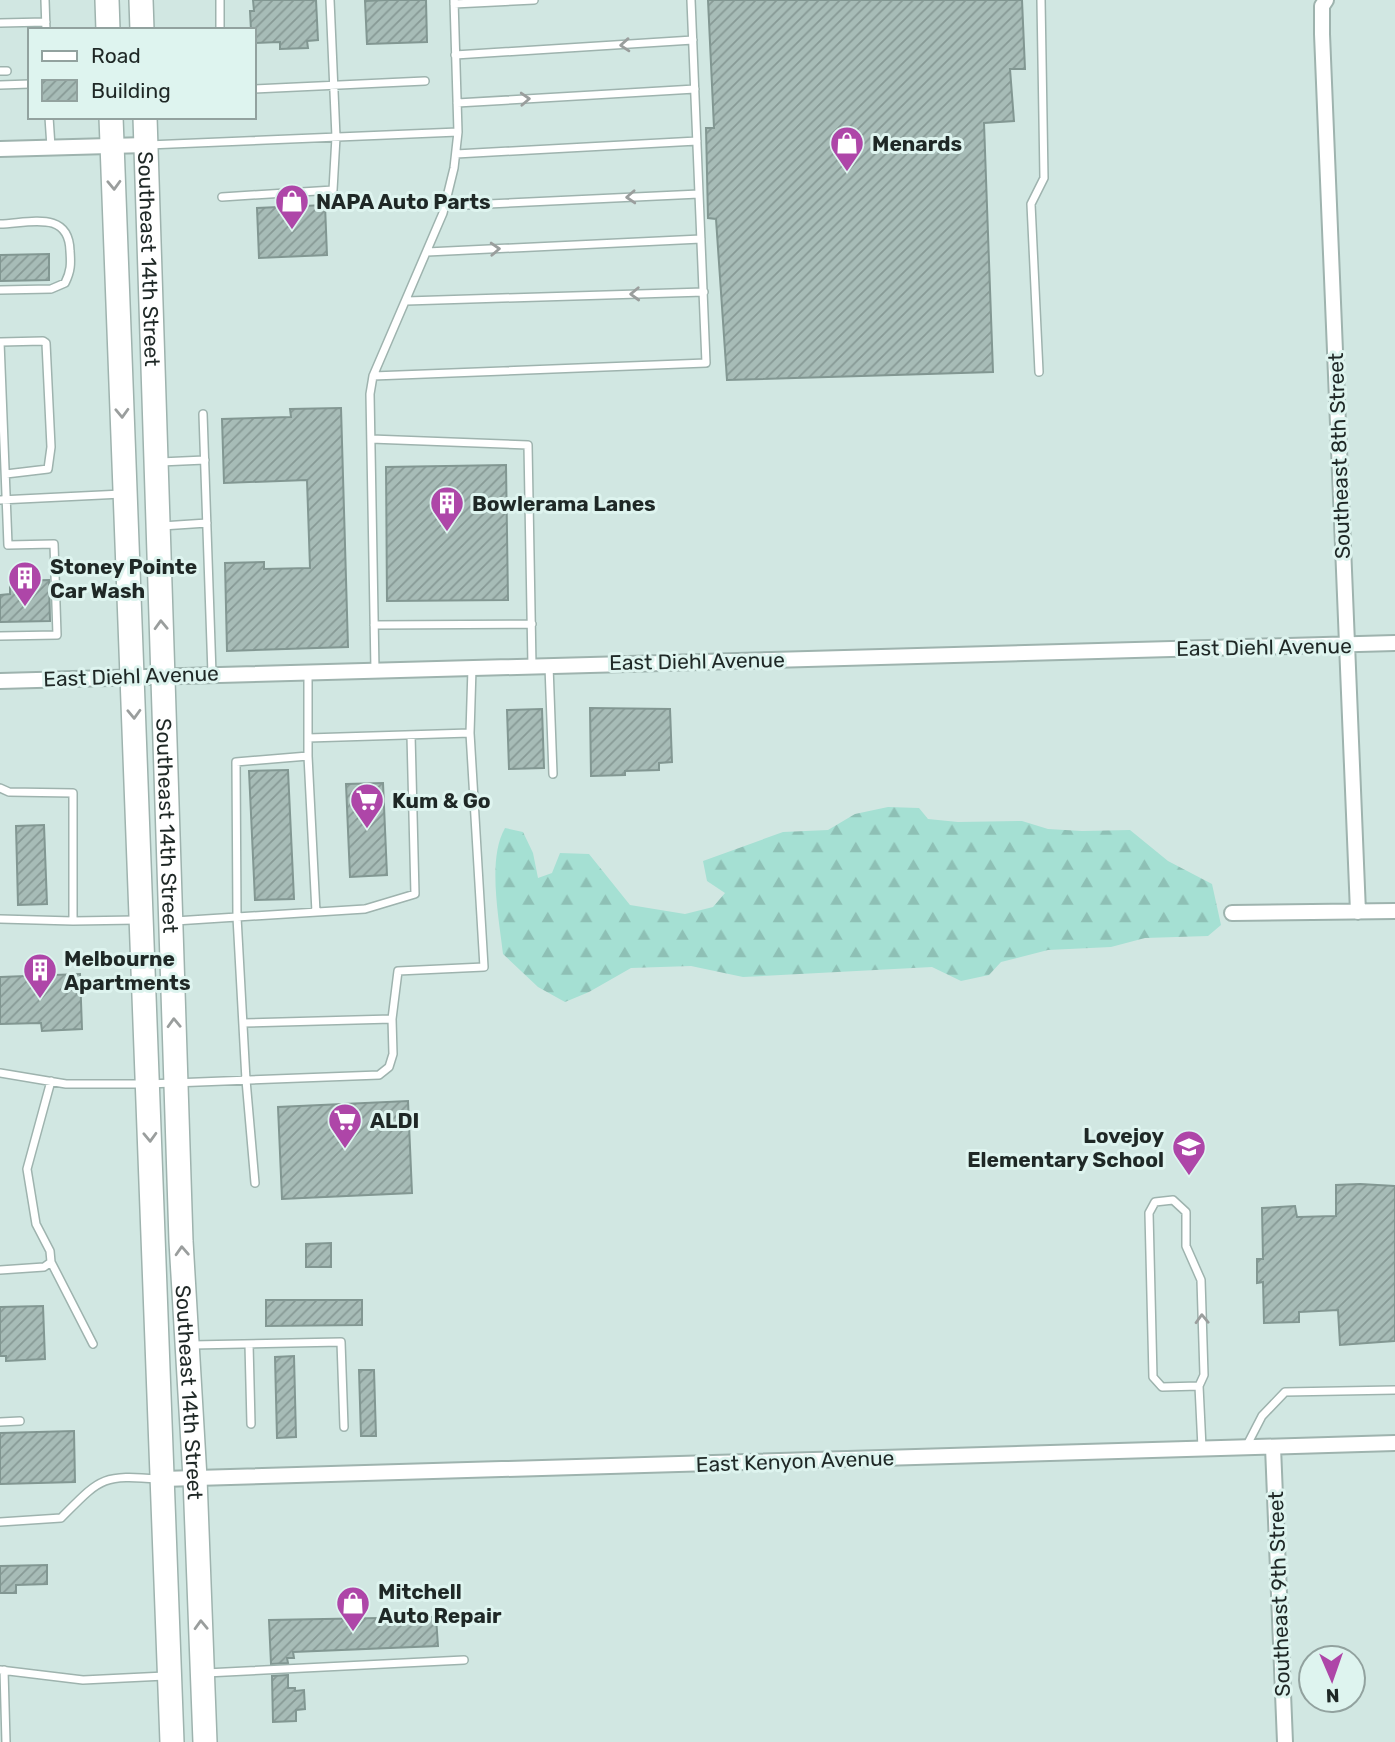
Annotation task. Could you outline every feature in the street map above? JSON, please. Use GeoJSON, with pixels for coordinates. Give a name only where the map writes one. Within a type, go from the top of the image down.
{"type":"FeatureCollection","features":[{"type":"Feature","properties":{"kind":"main road"},"geometry":{"type":"LineString","coordinates":[[107,0],[108,28]]}},
{"type":"Feature","properties":{"kind":"main road"},"geometry":{"type":"LineString","coordinates":[[141,0],[142,28]]}},
{"type":"Feature","properties":{"kind":"main road","name":"Southeast 14th Street"},"geometry":{"type":"LineString","coordinates":[[111,119],[172,1742]]}},
{"type":"Feature","properties":{"kind":"main road","name":"Southeast 14th Street"},"geometry":{"type":"LineString","coordinates":[[145,119],[176,1083],[205,1742]]}},
{"type":"Feature","properties":{"kind":"street","name":"Southeast 8th Street"},"geometry":{"type":"LineString","coordinates":[[1326,0],[1322,6],[1322,34],[1358,912]]}},
{"type":"Feature","properties":{"kind":"street"},"geometry":{"type":"LineString","coordinates":[[0,149],[146,145]]}},
{"type":"Feature","properties":{"kind":"street","name":"East Diehl Avenue"},"geometry":{"type":"LineString","coordinates":[[0,681],[1395,643]]}},
{"type":"Feature","properties":{"kind":"street"},"geometry":{"type":"LineString","coordinates":[[1232,913],[1395,911]]}},
{"type":"Feature","properties":{"kind":"street","name":"East Kenyon Avenue"},"geometry":{"type":"LineString","coordinates":[[162,1479],[1395,1443]]}},
{"type":"Feature","properties":{"kind":"street","name":"Southeast 9th Street"},"geometry":{"type":"LineString","coordinates":[[1273,1447],[1285,1742]]}},
{"type":"Feature","properties":{"kind":"lane"},"geometry":{"type":"LineString","coordinates":[[0,23],[46,26],[45,0]]}},
{"type":"Feature","properties":{"kind":"lane"},"geometry":{"type":"LineString","coordinates":[[220,0],[220,28]]}},
{"type":"Feature","properties":{"kind":"lane"},"geometry":{"type":"LineString","coordinates":[[222,197],[333,190],[336,137],[330,0]]}},
{"type":"Feature","properties":{"kind":"lane"},"geometry":{"type":"LineString","coordinates":[[375,670],[370,394],[373,376],[445,206],[458,132],[454,2],[534,0]]}},
{"type":"Feature","properties":{"kind":"lane"},"geometry":{"type":"LineString","coordinates":[[373,376],[706,363],[691,0]]}},
{"type":"Feature","properties":{"kind":"lane"},"geometry":{"type":"LineString","coordinates":[[1039,372],[1031,204],[1044,178],[1041,0]]}},
{"type":"Feature","properties":{"kind":"lane"},"geometry":{"type":"LineString","coordinates":[[456,55],[693,40]]}},
{"type":"Feature","properties":{"kind":"lane"},"geometry":{"type":"LineString","coordinates":[[256,89],[425,81]]}},
{"type":"Feature","properties":{"kind":"lane"},"geometry":{"type":"LineString","coordinates":[[0,85],[28,84]]}},
{"type":"Feature","properties":{"kind":"lane"},"geometry":{"type":"LineString","coordinates":[[457,103],[695,89]]}},
{"type":"Feature","properties":{"kind":"lane"},"geometry":{"type":"LineString","coordinates":[[50,119],[51,148]]}},
{"type":"Feature","properties":{"kind":"lane"},"geometry":{"type":"LineString","coordinates":[[146,145],[458,132]]}},
{"type":"Feature","properties":{"kind":"lane"},"geometry":{"type":"LineString","coordinates":[[456,154],[697,141]]}},
{"type":"Feature","properties":{"kind":"lane"},"geometry":{"type":"LineString","coordinates":[[445,206],[699,194]]}},
{"type":"Feature","properties":{"kind":"lane"},"geometry":{"type":"LineString","coordinates":[[0,224],[52,222],[63,226],[70,237],[71,270],[65,283],[51,289],[0,290]]}},
{"type":"Feature","properties":{"kind":"lane"},"geometry":{"type":"LineString","coordinates":[[427,252],[701,239]]}},
{"type":"Feature","properties":{"kind":"lane"},"geometry":{"type":"LineString","coordinates":[[406,301],[704,292]]}},
{"type":"Feature","properties":{"kind":"lane"},"geometry":{"type":"LineString","coordinates":[[0,636],[57,635],[54,544],[8,545],[3,500],[6,474],[1,342],[43,341],[46,344],[51,447],[48,469],[6,474]]}},
{"type":"Feature","properties":{"kind":"lane"},"geometry":{"type":"LineString","coordinates":[[203,414],[212,674]]}},
{"type":"Feature","properties":{"kind":"lane"},"geometry":{"type":"LineString","coordinates":[[371,439],[528,446],[532,666]]}},
{"type":"Feature","properties":{"kind":"lane"},"geometry":{"type":"LineString","coordinates":[[156,462],[205,460]]}},
{"type":"Feature","properties":{"kind":"lane"},"geometry":{"type":"LineString","coordinates":[[3,500],[125,494]]}},
{"type":"Feature","properties":{"kind":"lane"},"geometry":{"type":"LineString","coordinates":[[158,526],[207,523]]}},
{"type":"Feature","properties":{"kind":"lane"},"geometry":{"type":"LineString","coordinates":[[374,625],[532,624]]}},
{"type":"Feature","properties":{"kind":"lane"},"geometry":{"type":"LineString","coordinates":[[549,665],[553,774]]}},
{"type":"Feature","properties":{"kind":"lane"},"geometry":{"type":"LineString","coordinates":[[0,1073],[66,1084],[148,1084],[379,1075],[389,1067],[393,1054],[392,1019],[398,971],[484,967],[470,733],[472,667]]}},
{"type":"Feature","properties":{"kind":"lane"},"geometry":{"type":"LineString","coordinates":[[308,671],[307,756],[316,912]]}},
{"type":"Feature","properties":{"kind":"lane"},"geometry":{"type":"LineString","coordinates":[[308,738],[470,733]]}},
{"type":"Feature","properties":{"kind":"lane"},"geometry":{"type":"LineString","coordinates":[[171,922],[365,909],[415,894],[411,735]]}},
{"type":"Feature","properties":{"kind":"lane"},"geometry":{"type":"LineString","coordinates":[[255,1184],[237,917],[236,762],[307,756]]}},
{"type":"Feature","properties":{"kind":"lane"},"geometry":{"type":"LineString","coordinates":[[0,788],[9,792],[73,793],[73,921]]}},
{"type":"Feature","properties":{"kind":"lane"},"geometry":{"type":"LineString","coordinates":[[0,919],[142,920]]}},
{"type":"Feature","properties":{"kind":"lane"},"geometry":{"type":"LineString","coordinates":[[243,1023],[392,1019]]}},
{"type":"Feature","properties":{"kind":"lane"},"geometry":{"type":"LineString","coordinates":[[51,1081],[27,1169],[36,1224],[50,1251],[51,1262],[93,1344]]}},
{"type":"Feature","properties":{"kind":"lane"},"geometry":{"type":"LineString","coordinates":[[1199,1386],[1162,1387],[1153,1377],[1149,1213],[1155,1202],[1173,1200],[1186,1212],[1186,1247],[1201,1280],[1204,1375],[1199,1386],[1202,1449]]}},
{"type":"Feature","properties":{"kind":"lane"},"geometry":{"type":"LineString","coordinates":[[0,1270],[44,1267],[51,1262]]}},
{"type":"Feature","properties":{"kind":"lane"},"geometry":{"type":"LineString","coordinates":[[187,1345],[341,1342],[344,1427]]}},
{"type":"Feature","properties":{"kind":"lane"},"geometry":{"type":"LineString","coordinates":[[248,1344],[251,1424]]}},
{"type":"Feature","properties":{"kind":"lane"},"geometry":{"type":"LineString","coordinates":[[1245,1448],[1262,1416],[1285,1392],[1395,1390]]}},
{"type":"Feature","properties":{"kind":"lane"},"geometry":{"type":"LineString","coordinates":[[0,1422],[20,1421]]}},
{"type":"Feature","properties":{"kind":"lane"},"geometry":{"type":"LineString","coordinates":[[0,1522],[61,1518],[95,1484],[123,1476],[162,1479]]}},
{"type":"Feature","properties":{"kind":"lane"},"geometry":{"type":"LineString","coordinates":[[203,1673],[464,1660]]}},
{"type":"Feature","properties":{"kind":"lane"},"geometry":{"type":"LineString","coordinates":[[6,1742],[2,1670],[83,1680],[169,1676]]}},
{"type":"Feature","properties":{"kind":"green space"},"geometry":{"type":"Polygon","coordinates":[[[888,807],[919,808],[928,819],[958,822],[1022,821],[1048,829],[1130,830],[1168,861],[1212,884],[1221,925],[1208,936],[1145,938],[1111,947],[1048,950],[1001,962],[989,975],[961,981],[932,967],[743,977],[691,966],[631,968],[589,992],[565,1002],[538,987],[503,954],[495,872],[505,828],[523,832],[533,853],[538,878],[552,873],[560,853],[589,854],[630,905],[685,914],[713,907],[725,893],[707,881],[703,861],[783,832],[828,830],[855,814],[888,807]]]}},
{"type":"Feature","properties":{"kind":"building"},"geometry":{"type":"Polygon","coordinates":[[[253,0],[316,0],[318,40],[307,41],[308,48],[280,49],[280,42],[256,43],[256,28],[251,28],[250,11],[254,11],[253,0]]]}},
{"type":"Feature","properties":{"kind":"building"},"geometry":{"type":"Polygon","coordinates":[[[426,0],[427,42],[367,44],[365,1],[426,0]]]}},
{"type":"Feature","properties":{"kind":"building","name":"Menards"},"geometry":{"type":"Polygon","coordinates":[[[708,0],[1022,0],[1025,69],[1010,69],[1014,121],[984,123],[993,372],[727,380],[716,219],[708,218],[706,128],[714,128],[708,0]]]}},
{"type":"Feature","properties":{"kind":"building","name":"NAPA Auto Parts"},"geometry":{"type":"Polygon","coordinates":[[[325,205],[327,255],[259,258],[257,208],[325,205]]]}},
{"type":"Feature","properties":{"kind":"building"},"geometry":{"type":"Polygon","coordinates":[[[49,254],[49,280],[0,281],[0,255],[49,254]]]}},
{"type":"Feature","properties":{"kind":"building"},"geometry":{"type":"Polygon","coordinates":[[[341,408],[348,647],[227,651],[225,563],[264,562],[264,569],[310,568],[307,480],[224,483],[222,419],[291,417],[290,409],[341,408]]]}},
{"type":"Feature","properties":{"kind":"building","name":"Bowlerama Lanes"},"geometry":{"type":"Polygon","coordinates":[[[506,465],[508,600],[387,601],[386,467],[506,465]]]}},
{"type":"Feature","properties":{"kind":"building","name":"Stoney Pointe Car Wash"},"geometry":{"type":"Polygon","coordinates":[[[49,580],[50,621],[0,622],[0,595],[10,594],[10,581],[49,580]]]}},
{"type":"Feature","properties":{"kind":"building"},"geometry":{"type":"Polygon","coordinates":[[[590,708],[670,709],[672,762],[659,763],[659,770],[591,776],[590,708]]]}},
{"type":"Feature","properties":{"kind":"building"},"geometry":{"type":"Polygon","coordinates":[[[542,709],[544,768],[509,769],[507,710],[542,709]]]}},
{"type":"Feature","properties":{"kind":"building"},"geometry":{"type":"Polygon","coordinates":[[[288,770],[294,899],[255,900],[249,771],[288,770]]]}},
{"type":"Feature","properties":{"kind":"building","name":"Kum & Go"},"geometry":{"type":"Polygon","coordinates":[[[383,783],[387,875],[350,877],[346,784],[383,783]]]}},
{"type":"Feature","properties":{"kind":"building"},"geometry":{"type":"Polygon","coordinates":[[[44,825],[47,904],[18,905],[16,826],[44,825]]]}},
{"type":"Feature","properties":{"kind":"building","name":"Melbourne Apartments"},"geometry":{"type":"Polygon","coordinates":[[[80,974],[82,1029],[42,1031],[41,1023],[0,1024],[0,977],[80,974]]]}},
{"type":"Feature","properties":{"kind":"building","name":"ALDI"},"geometry":{"type":"Polygon","coordinates":[[[408,1101],[412,1193],[282,1199],[278,1107],[408,1101]]]}},
{"type":"Feature","properties":{"kind":"building"},"geometry":{"type":"Polygon","coordinates":[[[1336,1185],[1395,1186],[1395,1341],[1340,1345],[1338,1310],[1299,1312],[1299,1322],[1264,1323],[1263,1282],[1257,1283],[1257,1259],[1263,1259],[1262,1208],[1295,1206],[1297,1217],[1336,1216],[1336,1185]]]}},
{"type":"Feature","properties":{"kind":"building"},"geometry":{"type":"Polygon","coordinates":[[[331,1243],[331,1267],[306,1267],[306,1244],[331,1243]]]}},
{"type":"Feature","properties":{"kind":"building"},"geometry":{"type":"Polygon","coordinates":[[[266,1300],[362,1300],[362,1325],[266,1326],[266,1300]]]}},
{"type":"Feature","properties":{"kind":"building"},"geometry":{"type":"Polygon","coordinates":[[[43,1306],[45,1359],[6,1361],[6,1356],[0,1356],[0,1307],[43,1306]]]}},
{"type":"Feature","properties":{"kind":"building"},"geometry":{"type":"Polygon","coordinates":[[[294,1356],[296,1437],[277,1438],[275,1357],[294,1356]]]}},
{"type":"Feature","properties":{"kind":"building"},"geometry":{"type":"Polygon","coordinates":[[[359,1370],[374,1370],[376,1436],[361,1436],[359,1370]]]}},
{"type":"Feature","properties":{"kind":"building"},"geometry":{"type":"Polygon","coordinates":[[[74,1431],[75,1482],[0,1484],[0,1433],[74,1431]]]}},
{"type":"Feature","properties":{"kind":"building"},"geometry":{"type":"Polygon","coordinates":[[[47,1565],[47,1584],[16,1585],[16,1593],[0,1593],[0,1566],[47,1565]]]}},
{"type":"Feature","properties":{"kind":"building","name":"Mitchell Auto Repair"},"geometry":{"type":"Polygon","coordinates":[[[436,1617],[438,1646],[293,1652],[294,1658],[287,1658],[288,1663],[271,1664],[269,1620],[436,1617]]]}},
{"type":"Feature","properties":{"kind":"building"},"geometry":{"type":"Polygon","coordinates":[[[288,1675],[288,1688],[295,1688],[295,1691],[304,1690],[305,1709],[296,1710],[296,1721],[273,1722],[272,1676],[288,1675]]]}},
{"type":"Feature","properties":{"kind":"place","name":"Menards"},"geometry":{"type":"Point","coordinates":[847,173]}},
{"type":"Feature","properties":{"kind":"place","name":"NAPA Auto Parts"},"geometry":{"type":"Point","coordinates":[292,231]}},
{"type":"Feature","properties":{"kind":"place","name":"Bowlerama Lanes"},"geometry":{"type":"Point","coordinates":[447,533]}},
{"type":"Feature","properties":{"kind":"place","name":"Stoney Pointe Car Wash"},"geometry":{"type":"Point","coordinates":[25,608]}},
{"type":"Feature","properties":{"kind":"place","name":"Kum & Go"},"geometry":{"type":"Point","coordinates":[367,830]}},
{"type":"Feature","properties":{"kind":"place","name":"Melbourne Apartments"},"geometry":{"type":"Point","coordinates":[40,1000]}},
{"type":"Feature","properties":{"kind":"place","name":"ALDI"},"geometry":{"type":"Point","coordinates":[345,1150]}},
{"type":"Feature","properties":{"kind":"place","name":"Lovejoy Elementary School"},"geometry":{"type":"Point","coordinates":[1189,1177]}},
{"type":"Feature","properties":{"kind":"place","name":"Mitchell Auto Repair"},"geometry":{"type":"Point","coordinates":[353,1633]}}]}
